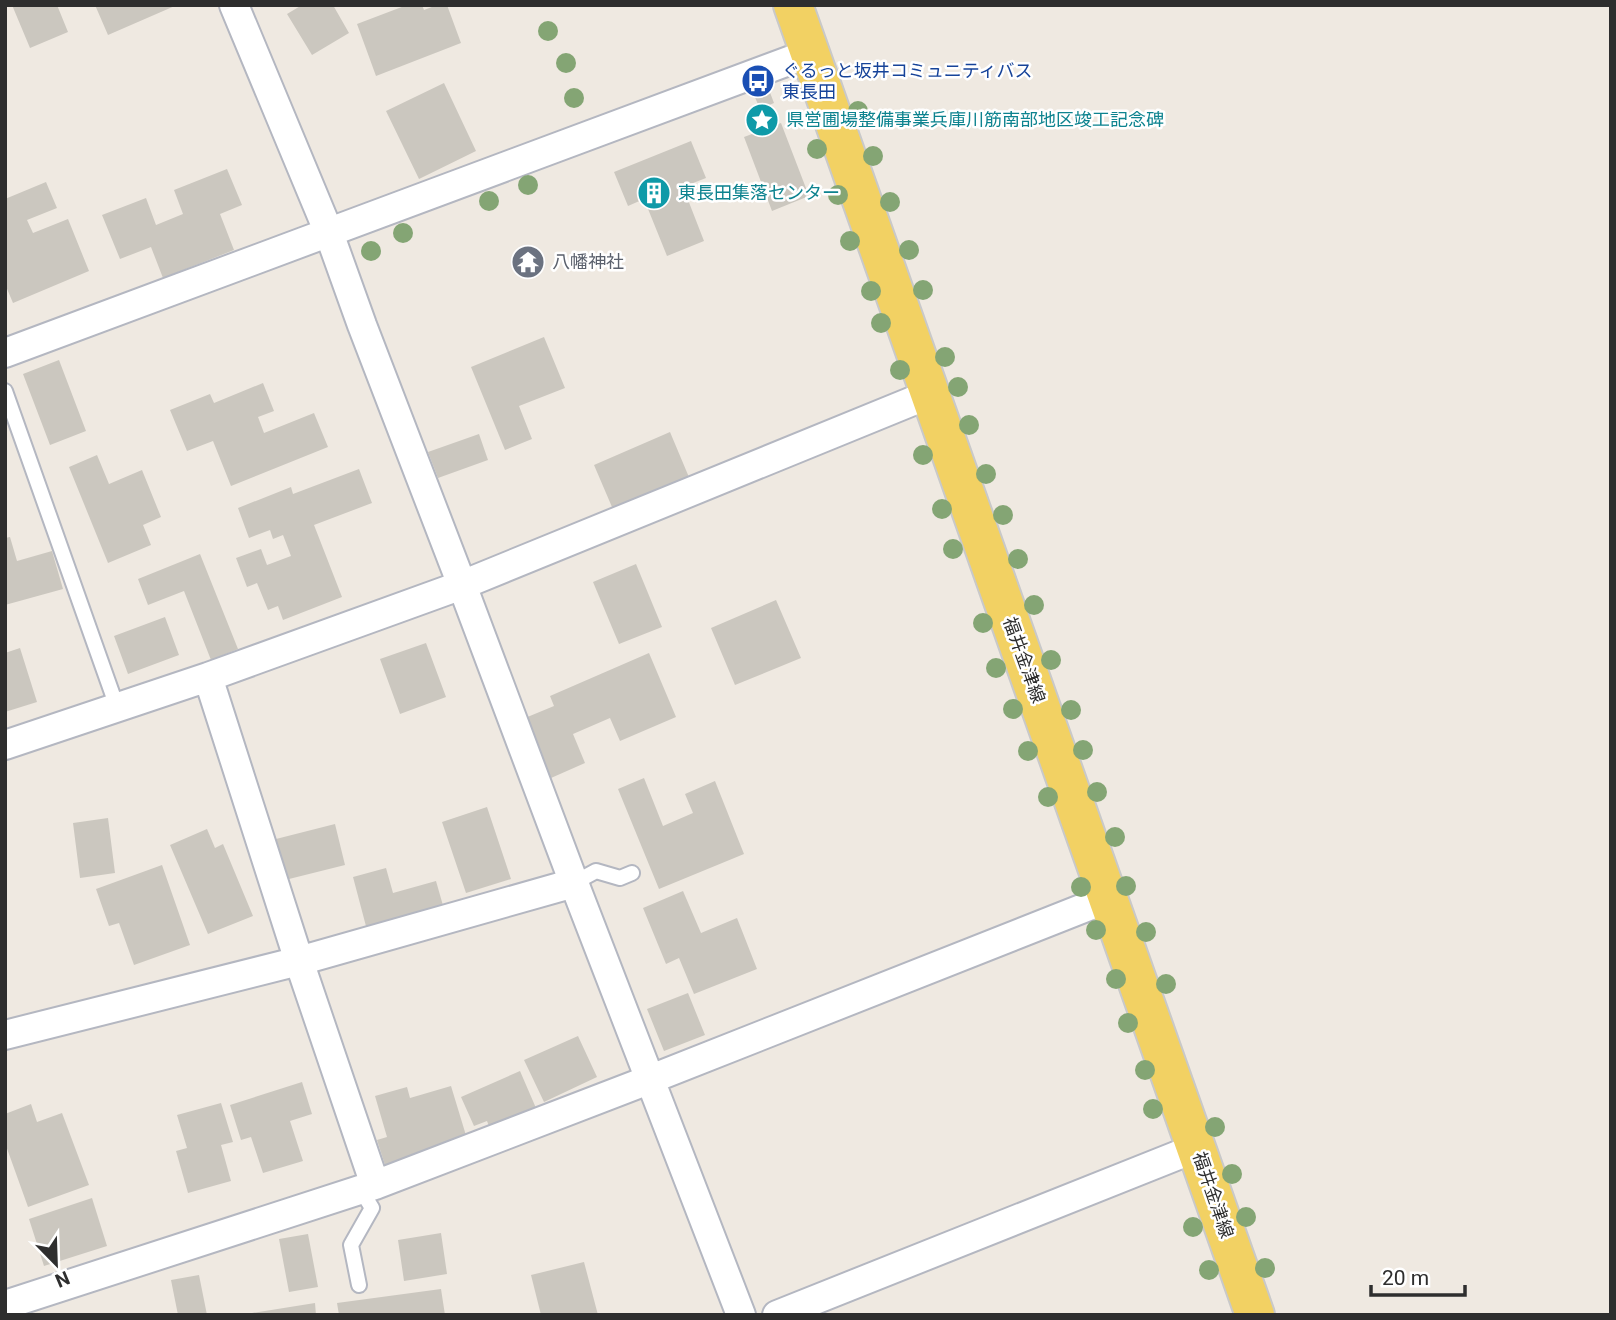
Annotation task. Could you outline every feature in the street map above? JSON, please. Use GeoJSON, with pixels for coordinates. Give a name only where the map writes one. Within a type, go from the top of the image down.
{"type":"FeatureCollection","features":[{"type":"Feature","properties":{"kind":"main road","name":"福井金津線"},"geometry":{"type":"LineString","coordinates":[[793,5],[1255,1315]]}},
{"type":"Feature","properties":{"kind":"street"},"geometry":{"type":"LineString","coordinates":[[234,5],[329,233],[574,883],[741,1315]]}},
{"type":"Feature","properties":{"kind":"street"},"geometry":{"type":"LineString","coordinates":[[5,353],[810,53]]}},
{"type":"Feature","properties":{"kind":"street"},"geometry":{"type":"LineString","coordinates":[[5,745],[208,677],[462,585],[930,394]]}},
{"type":"Feature","properties":{"kind":"street"},"geometry":{"type":"LineString","coordinates":[[208,677],[368,1188]]}},
{"type":"Feature","properties":{"kind":"street"},"geometry":{"type":"LineString","coordinates":[[5,1035],[299,961],[574,883]]}},
{"type":"Feature","properties":{"kind":"street"},"geometry":{"type":"LineString","coordinates":[[5,1305],[368,1188],[1109,898]]}},
{"type":"Feature","properties":{"kind":"street"},"geometry":{"type":"LineString","coordinates":[[777,1315],[1196,1148]]}},
{"type":"Feature","properties":{"kind":"lane"},"geometry":{"type":"LineString","coordinates":[[5,391],[117,707]]}},
{"type":"Feature","properties":{"kind":"lane"},"geometry":{"type":"LineString","coordinates":[[574,883],[596,871],[620,878],[632,873]]}},
{"type":"Feature","properties":{"kind":"lane"},"geometry":{"type":"LineString","coordinates":[[359,1285],[351,1245],[372,1208],[368,1188]]}},
{"type":"Feature","properties":{"kind":"building"},"geometry":{"type":"Polygon","coordinates":[[[12,5],[57,5],[68,32],[30,48],[12,5]]]}},
{"type":"Feature","properties":{"kind":"building"},"geometry":{"type":"Polygon","coordinates":[[[95,5],[177,5],[108,35],[95,5]]]}},
{"type":"Feature","properties":{"kind":"building"},"geometry":{"type":"Polygon","coordinates":[[[302,5],[333,5],[349,33],[312,55],[287,14],[302,5]]]}},
{"type":"Feature","properties":{"kind":"building"},"geometry":{"type":"Polygon","coordinates":[[[407,5],[422,5],[424,10],[437,5],[447,5],[461,43],[376,76],[357,24],[407,5]]]}},
{"type":"Feature","properties":{"kind":"building"},"geometry":{"type":"Polygon","coordinates":[[[766,82],[774,103],[760,109],[751,88],[766,82]]]}},
{"type":"Feature","properties":{"kind":"building"},"geometry":{"type":"Polygon","coordinates":[[[444,83],[476,151],[419,179],[386,111],[444,83]]]}},
{"type":"Feature","properties":{"kind":"building"},"geometry":{"type":"Polygon","coordinates":[[[781,123],[809,196],[772,211],[744,137],[781,123]]]}},
{"type":"Feature","properties":{"kind":"building","name":"東長田集落センター"},"geometry":{"type":"Polygon","coordinates":[[[691,141],[706,178],[683,187],[704,241],[667,256],[644,199],[628,206],[614,172],[691,141]]]}},
{"type":"Feature","properties":{"kind":"building"},"geometry":{"type":"Polygon","coordinates":[[[227,169],[242,205],[220,214],[234,250],[163,278],[151,247],[120,259],[102,215],[146,198],[156,225],[183,214],[174,190],[227,169]]]}},
{"type":"Feature","properties":{"kind":"building"},"geometry":{"type":"Polygon","coordinates":[[[46,182],[57,208],[27,220],[33,233],[68,219],[89,271],[13,303],[5,284],[5,199],[46,182]]]}},
{"type":"Feature","properties":{"kind":"building"},"geometry":{"type":"Polygon","coordinates":[[[544,337],[565,388],[519,406],[532,439],[505,450],[471,367],[544,337]]]}},
{"type":"Feature","properties":{"kind":"building"},"geometry":{"type":"Polygon","coordinates":[[[59,360],[86,431],[50,445],[23,374],[59,360]]]}},
{"type":"Feature","properties":{"kind":"building"},"geometry":{"type":"Polygon","coordinates":[[[263,383],[274,411],[258,417],[264,433],[314,413],[328,447],[231,486],[213,441],[187,451],[170,410],[210,394],[214,403],[263,383]]]}},
{"type":"Feature","properties":{"kind":"building"},"geometry":{"type":"Polygon","coordinates":[[[670,432],[691,482],[615,514],[594,465],[670,432]]]}},
{"type":"Feature","properties":{"kind":"building"},"geometry":{"type":"Polygon","coordinates":[[[479,434],[488,460],[438,478],[428,452],[479,434]]]}},
{"type":"Feature","properties":{"kind":"building"},"geometry":{"type":"Polygon","coordinates":[[[97,455],[109,484],[142,470],[161,517],[143,525],[151,545],[108,563],[69,467],[97,455]]]}},
{"type":"Feature","properties":{"kind":"building"},"geometry":{"type":"Polygon","coordinates":[[[359,469],[372,503],[314,525],[342,597],[283,620],[278,606],[268,610],[257,583],[247,587],[236,558],[261,549],[267,565],[291,556],[283,535],[273,539],[270,530],[249,538],[238,508],[291,487],[293,494],[359,469]]]}},
{"type":"Feature","properties":{"kind":"building"},"geometry":{"type":"Polygon","coordinates":[[[10,537],[17,561],[52,551],[63,589],[5,605],[5,538],[10,537]]]}},
{"type":"Feature","properties":{"kind":"building"},"geometry":{"type":"Polygon","coordinates":[[[200,554],[238,649],[211,660],[184,591],[148,605],[138,579],[200,554]]]}},
{"type":"Feature","properties":{"kind":"building"},"geometry":{"type":"Polygon","coordinates":[[[636,564],[662,627],[619,644],[593,582],[636,564]]]}},
{"type":"Feature","properties":{"kind":"building"},"geometry":{"type":"Polygon","coordinates":[[[776,600],[801,658],[735,685],[711,628],[776,600]]]}},
{"type":"Feature","properties":{"kind":"building"},"geometry":{"type":"Polygon","coordinates":[[[165,617],[179,655],[128,674],[114,636],[165,617]]]}},
{"type":"Feature","properties":{"kind":"building"},"geometry":{"type":"Polygon","coordinates":[[[426,643],[446,697],[400,714],[380,659],[426,643]]]}},
{"type":"Feature","properties":{"kind":"building"},"geometry":{"type":"Polygon","coordinates":[[[20,648],[37,702],[5,712],[5,653],[20,648]]]}},
{"type":"Feature","properties":{"kind":"building"},"geometry":{"type":"Polygon","coordinates":[[[649,653],[676,717],[620,741],[610,718],[573,734],[585,763],[551,778],[525,718],[554,706],[550,696],[649,653]]]}},
{"type":"Feature","properties":{"kind":"building"},"geometry":{"type":"Polygon","coordinates":[[[644,778],[663,826],[693,813],[685,794],[715,781],[744,854],[659,889],[618,789],[644,778]]]}},
{"type":"Feature","properties":{"kind":"building"},"geometry":{"type":"Polygon","coordinates":[[[487,807],[511,879],[466,893],[442,822],[487,807]]]}},
{"type":"Feature","properties":{"kind":"building"},"geometry":{"type":"Polygon","coordinates":[[[108,818],[115,873],[80,878],[73,823],[108,818]]]}},
{"type":"Feature","properties":{"kind":"building"},"geometry":{"type":"Polygon","coordinates":[[[335,824],[345,865],[285,880],[276,839],[335,824]]]}},
{"type":"Feature","properties":{"kind":"building"},"geometry":{"type":"Polygon","coordinates":[[[207,829],[215,848],[223,844],[253,916],[208,934],[170,845],[207,829]]]}},
{"type":"Feature","properties":{"kind":"building"},"geometry":{"type":"Polygon","coordinates":[[[162,865],[190,945],[134,965],[119,923],[109,926],[96,889],[162,865]]]}},
{"type":"Feature","properties":{"kind":"building"},"geometry":{"type":"Polygon","coordinates":[[[386,868],[393,893],[436,881],[444,909],[367,930],[353,877],[386,868]]]}},
{"type":"Feature","properties":{"kind":"building"},"geometry":{"type":"Polygon","coordinates":[[[683,891],[701,933],[737,918],[757,969],[694,994],[679,958],[666,964],[643,908],[683,891]]]}},
{"type":"Feature","properties":{"kind":"building"},"geometry":{"type":"Polygon","coordinates":[[[688,993],[705,1035],[664,1051],[647,1009],[688,993]]]}},
{"type":"Feature","properties":{"kind":"building"},"geometry":{"type":"Polygon","coordinates":[[[578,1036],[597,1077],[544,1102],[524,1060],[578,1036]]]}},
{"type":"Feature","properties":{"kind":"building"},"geometry":{"type":"Polygon","coordinates":[[[520,1071],[539,1115],[492,1134],[487,1121],[474,1126],[461,1097],[520,1071]]]}},
{"type":"Feature","properties":{"kind":"building"},"geometry":{"type":"Polygon","coordinates":[[[302,1082],[312,1114],[290,1121],[303,1161],[263,1173],[251,1137],[241,1140],[230,1105],[302,1082]]]}},
{"type":"Feature","properties":{"kind":"building"},"geometry":{"type":"Polygon","coordinates":[[[451,1086],[468,1142],[386,1168],[377,1140],[387,1137],[375,1096],[407,1087],[410,1098],[451,1086]]]}},
{"type":"Feature","properties":{"kind":"building"},"geometry":{"type":"Polygon","coordinates":[[[221,1103],[233,1142],[221,1145],[231,1181],[188,1193],[176,1151],[187,1148],[177,1115],[221,1103]]]}},
{"type":"Feature","properties":{"kind":"building"},"geometry":{"type":"Polygon","coordinates":[[[31,1104],[37,1122],[62,1113],[89,1185],[28,1207],[5,1143],[5,1114],[31,1104]]]}},
{"type":"Feature","properties":{"kind":"building"},"geometry":{"type":"Polygon","coordinates":[[[92,1198],[107,1246],[44,1266],[29,1219],[92,1198]]]}},
{"type":"Feature","properties":{"kind":"building"},"geometry":{"type":"Polygon","coordinates":[[[441,1233],[447,1274],[404,1281],[398,1240],[441,1233]]]}},
{"type":"Feature","properties":{"kind":"building"},"geometry":{"type":"Polygon","coordinates":[[[308,1234],[318,1287],[289,1292],[279,1239],[308,1234]]]}},
{"type":"Feature","properties":{"kind":"building"},"geometry":{"type":"Polygon","coordinates":[[[584,1262],[598,1315],[541,1315],[531,1275],[584,1262]]]}},
{"type":"Feature","properties":{"kind":"building"},"geometry":{"type":"Polygon","coordinates":[[[199,1275],[207,1315],[178,1315],[171,1280],[199,1275]]]}},
{"type":"Feature","properties":{"kind":"building"},"geometry":{"type":"Polygon","coordinates":[[[441,1289],[445,1315],[339,1315],[337,1303],[441,1289]]]}},
{"type":"Feature","properties":{"kind":"building"},"geometry":{"type":"Polygon","coordinates":[[[315,1303],[316,1315],[252,1315],[252,1313],[315,1303]]]}},
{"type":"Feature","properties":{"kind":"place","name":"ぐるっと坂井コミュニティバス 東長田"},"geometry":{"type":"Point","coordinates":[758,81]}},
{"type":"Feature","properties":{"kind":"place","name":"県営圃場整備事業兵庫川筋南部地区竣工記念碑"},"geometry":{"type":"Point","coordinates":[762,120]}},
{"type":"Feature","properties":{"kind":"place","name":"東長田集落センター"},"geometry":{"type":"Point","coordinates":[654,193]}},
{"type":"Feature","properties":{"kind":"place","name":"八幡神社"},"geometry":{"type":"Point","coordinates":[528,262]}}]}
